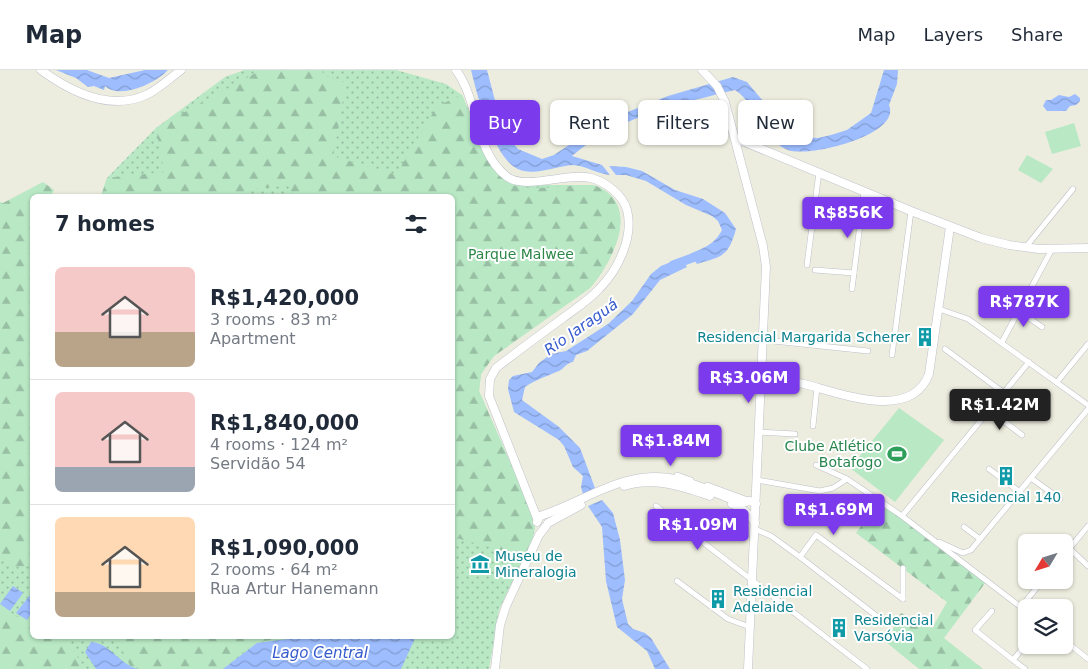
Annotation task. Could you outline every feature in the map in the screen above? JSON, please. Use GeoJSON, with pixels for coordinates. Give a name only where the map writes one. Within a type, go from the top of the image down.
{"type":"FeatureCollection","features":[{"type":"Feature","properties":{"kind":"main road"},"geometry":{"type":"LineString","coordinates":[[41,70],[79,92],[114,102],[126,101],[146,94],[181,70]]}},
{"type":"Feature","properties":{"kind":"main road"},"geometry":{"type":"LineString","coordinates":[[456,70],[464,84],[484,144],[504,175],[523,182],[567,177],[591,178],[613,189],[626,208],[629,229],[626,246],[604,283],[593,295],[496,368],[490,379],[489,396],[539,517],[539,535]]}},
{"type":"Feature","properties":{"kind":"main road"},"geometry":{"type":"LineString","coordinates":[[702,70],[709,76],[725,102],[766,259],[764,340],[754,511]]}},
{"type":"Feature","properties":{"kind":"main road"},"geometry":{"type":"LineString","coordinates":[[739,154],[746,145]]}},
{"type":"Feature","properties":{"kind":"main road"},"geometry":{"type":"LineString","coordinates":[[753,145],[950,227],[996,242],[1025,248],[1088,248]]}},
{"type":"Feature","properties":{"kind":"main road"},"geometry":{"type":"LineString","coordinates":[[762,378],[817,387],[875,400],[906,398],[920,389],[929,374],[950,227]]}},
{"type":"Feature","properties":{"kind":"main road"},"geometry":{"type":"LineString","coordinates":[[495,669],[500,625],[506,606],[539,535],[547,525],[576,505],[633,478],[665,477],[745,504],[754,511]]}},
{"type":"Feature","properties":{"kind":"main road"},"geometry":{"type":"LineString","coordinates":[[745,504],[756,491]]}},
{"type":"Feature","properties":{"kind":"main road"},"geometry":{"type":"LineString","coordinates":[[745,504],[752,501],[755,527],[748,669]]}},
{"type":"Feature","properties":{"kind":"main road"},"geometry":{"type":"LineString","coordinates":[[539,517],[576,505]]}},
{"type":"Feature","properties":{"kind":"main road"},"geometry":{"type":"LineString","coordinates":[[539,517],[548,518],[547,525]]}},
{"type":"Feature","properties":{"kind":"street"},"geometry":{"type":"LineString","coordinates":[[807,265],[819,172]]}},
{"type":"Feature","properties":{"kind":"street"},"geometry":{"type":"LineString","coordinates":[[1025,248],[1073,189]]}},
{"type":"Feature","properties":{"kind":"street"},"geometry":{"type":"LineString","coordinates":[[852,289],[864,192]]}},
{"type":"Feature","properties":{"kind":"street"},"geometry":{"type":"LineString","coordinates":[[892,355],[911,211]]}},
{"type":"Feature","properties":{"kind":"street"},"geometry":{"type":"LineString","coordinates":[[1002,342],[1052,249]]}},
{"type":"Feature","properties":{"kind":"street"},"geometry":{"type":"LineString","coordinates":[[815,270],[854,273]]}},
{"type":"Feature","properties":{"kind":"street"},"geometry":{"type":"LineString","coordinates":[[931,538],[963,553],[967,553],[1020,492],[1088,407],[1057,382],[968,319],[939,309]]}},
{"type":"Feature","properties":{"kind":"street"},"geometry":{"type":"LineString","coordinates":[[1019,311],[1042,327]]}},
{"type":"Feature","properties":{"kind":"street"},"geometry":{"type":"LineString","coordinates":[[764,340],[868,351]]}},
{"type":"Feature","properties":{"kind":"street"},"geometry":{"type":"LineString","coordinates":[[1057,382],[1088,344]]}},
{"type":"Feature","properties":{"kind":"street"},"geometry":{"type":"LineString","coordinates":[[945,349],[1004,392]]}},
{"type":"Feature","properties":{"kind":"street"},"geometry":{"type":"LineString","coordinates":[[902,516],[1029,362]]}},
{"type":"Feature","properties":{"kind":"street"},"geometry":{"type":"LineString","coordinates":[[813,426],[817,387]]}},
{"type":"Feature","properties":{"kind":"street"},"geometry":{"type":"LineString","coordinates":[[989,410],[1022,435]]}},
{"type":"Feature","properties":{"kind":"street"},"geometry":{"type":"LineString","coordinates":[[759,432],[795,434]]}},
{"type":"Feature","properties":{"kind":"street"},"geometry":{"type":"LineString","coordinates":[[816,465],[848,478],[902,516],[1018,604]]}},
{"type":"Feature","properties":{"kind":"street"},"geometry":{"type":"LineString","coordinates":[[989,469],[1020,492]]}},
{"type":"Feature","properties":{"kind":"street"},"geometry":{"type":"LineString","coordinates":[[677,475],[745,504]]}},
{"type":"Feature","properties":{"kind":"street"},"geometry":{"type":"LineString","coordinates":[[757,480],[820,491],[833,488],[848,478]]}},
{"type":"Feature","properties":{"kind":"street"},"geometry":{"type":"LineString","coordinates":[[1031,478],[1060,499]]}},
{"type":"Feature","properties":{"kind":"street"},"geometry":{"type":"LineString","coordinates":[[656,506],[867,669]]}},
{"type":"Feature","properties":{"kind":"street"},"geometry":{"type":"LineString","coordinates":[[1073,543],[1088,526]]}},
{"type":"Feature","properties":{"kind":"street"},"geometry":{"type":"LineString","coordinates":[[755,527],[772,536],[883,621]]}},
{"type":"Feature","properties":{"kind":"street"},"geometry":{"type":"LineString","coordinates":[[964,528],[980,539]]}},
{"type":"Feature","properties":{"kind":"street"},"geometry":{"type":"LineString","coordinates":[[800,557],[816,535],[904,599],[903,568]]}},
{"type":"Feature","properties":{"kind":"street"},"geometry":{"type":"LineString","coordinates":[[1073,552],[1088,566]]}},
{"type":"Feature","properties":{"kind":"street"},"geometry":{"type":"LineString","coordinates":[[677,581],[728,619],[750,627]]}},
{"type":"Feature","properties":{"kind":"street"},"geometry":{"type":"LineString","coordinates":[[992,611],[975,630],[1024,669]]}},
{"type":"Feature","properties":{"kind":"street"},"geometry":{"type":"LineString","coordinates":[[1073,647],[1088,659]]}},
{"type":"Feature","properties":{"kind":"street"},"geometry":{"type":"LineString","coordinates":[[1013,660],[1018,654]]}},
{"type":"Feature","properties":{"kind":"green space","name":"Parque Malwee"},"geometry":{"type":"Polygon","coordinates":[[[244,70],[396,70],[446,84],[462,95],[470,113],[470,145],[484,145],[492,164],[502,177],[514,185],[593,185],[608,193],[617,204],[620,218],[615,248],[590,288],[494,356],[481,374],[479,391],[533,515],[535,528],[533,538],[499,610],[489,669],[0,669],[0,202],[30,216],[30,639],[455,639],[455,194],[102,194],[107,178],[156,128],[225,77],[244,70]]]}},
{"type":"Feature","properties":{"kind":"green space"},"geometry":{"type":"Polygon","coordinates":[[[261,70],[321,70],[325,76],[346,83],[333,156],[396,175],[437,106],[462,95],[470,116],[470,145],[482,145],[498,172],[507,181],[516,186],[534,188],[593,185],[608,193],[617,204],[620,218],[619,232],[615,248],[599,276],[590,288],[494,356],[481,374],[479,391],[533,515],[533,532],[525,557],[455,538],[455,194],[292,194],[288,185],[245,190],[244,194],[102,194],[107,178],[164,172],[156,128],[261,70]]]}},
{"type":"Feature","properties":{"kind":"green space"},"geometry":{"type":"Polygon","coordinates":[[[1074,123],[1081,146],[1052,154],[1045,132],[1074,123]]]}},
{"type":"Feature","properties":{"kind":"green space"},"geometry":{"type":"Polygon","coordinates":[[[1027,155],[1053,169],[1041,183],[1018,170],[1027,155]]]}},
{"type":"Feature","properties":{"kind":"green space"},"geometry":{"type":"Polygon","coordinates":[[[43,182],[54,190],[52,194],[30,194],[30,566],[11,567],[0,558],[0,202],[3,203],[43,182]]]}},
{"type":"Feature","properties":{"kind":"green space","name":"Clube Atlético Botafogo"},"geometry":{"type":"Polygon","coordinates":[[[899,408],[944,440],[895,502],[850,468],[899,408]]]}},
{"type":"Feature","properties":{"kind":"green space"},"geometry":{"type":"Polygon","coordinates":[[[879,502],[986,582],[944,638],[983,669],[919,669],[886,642],[901,613],[932,628],[947,602],[856,533],[879,502]]]}},
{"type":"Feature","properties":{"kind":"green space"},"geometry":{"type":"Polygon","coordinates":[[[0,607],[30,623],[30,639],[59,639],[75,648],[73,651],[86,669],[0,669],[0,607]]]}},
{"type":"Feature","properties":{"kind":"green space"},"geometry":{"type":"Polygon","coordinates":[[[117,639],[280,639],[256,642],[222,669],[143,669],[130,666],[117,639]]]}},
{"type":"Feature","properties":{"kind":"water"},"geometry":{"type":"Polygon","coordinates":[[[56,70],[87,70],[109,78],[145,70],[168,70],[155,80],[138,88],[119,91],[105,86],[104,90],[94,86],[88,87],[76,78],[56,70]]]}},
{"type":"Feature","properties":{"kind":"water"},"geometry":{"type":"Polygon","coordinates":[[[471,70],[487,70],[495,100],[480,100],[471,70]]]}},
{"type":"Feature","properties":{"kind":"water"},"geometry":{"type":"Polygon","coordinates":[[[884,70],[898,70],[897,84],[889,105],[889,116],[882,126],[868,135],[832,147],[814,151],[799,152],[788,150],[779,145],[813,145],[813,138],[847,130],[871,113],[884,70]]]}},
{"type":"Feature","properties":{"kind":"water"},"geometry":{"type":"Polygon","coordinates":[[[733,77],[747,82],[762,100],[746,100],[735,90],[696,100],[658,100],[733,77]]]}},
{"type":"Feature","properties":{"kind":"water"},"geometry":{"type":"Polygon","coordinates":[[[1075,94],[1080,98],[1080,101],[1076,105],[1070,106],[1066,111],[1047,111],[1043,106],[1046,100],[1051,100],[1059,95],[1069,97],[1075,94]]]}},
{"type":"Feature","properties":{"kind":"water"},"geometry":{"type":"Polygon","coordinates":[[[638,108],[638,118],[628,122],[628,112],[638,108]]]}},
{"type":"Feature","properties":{"kind":"water"},"geometry":{"type":"Polygon","coordinates":[[[497,145],[515,145],[518,149],[542,159],[554,155],[569,145],[587,145],[572,156],[602,165],[610,175],[573,165],[542,171],[524,171],[514,166],[504,157],[497,145]]]}},
{"type":"Feature","properties":{"kind":"water"},"geometry":{"type":"Polygon","coordinates":[[[609,166],[626,167],[642,171],[675,190],[703,199],[725,213],[736,229],[727,250],[719,257],[697,264],[690,254],[709,245],[716,239],[722,230],[718,221],[712,216],[686,205],[646,181],[626,175],[616,175],[609,166]]]}},
{"type":"Feature","properties":{"kind":"water"},"geometry":{"type":"Polygon","coordinates":[[[681,258],[687,267],[660,280],[633,314],[587,351],[576,355],[573,362],[559,371],[525,387],[522,400],[559,427],[580,448],[595,488],[583,494],[581,487],[583,476],[573,467],[564,446],[559,440],[514,412],[508,389],[509,380],[513,376],[532,372],[539,363],[551,354],[566,351],[608,324],[632,301],[651,274],[661,266],[681,258]]]}},
{"type":"Feature","properties":{"kind":"water"},"geometry":{"type":"Polygon","coordinates":[[[602,500],[613,513],[620,540],[625,580],[622,599],[628,624],[633,629],[645,633],[651,638],[670,669],[655,669],[647,651],[617,627],[606,581],[602,527],[588,506],[602,500]]]}},
{"type":"Feature","properties":{"kind":"water"},"geometry":{"type":"Polygon","coordinates":[[[13,586],[23,593],[10,611],[0,604],[13,586]]]}},
{"type":"Feature","properties":{"kind":"water"},"geometry":{"type":"Polygon","coordinates":[[[30,595],[30,615],[27,620],[16,613],[30,595]]]}},
{"type":"Feature","properties":{"kind":"water","name":"Lago Central"},"geometry":{"type":"Polygon","coordinates":[[[287,639],[415,639],[401,669],[223,669],[257,643],[287,639]]]}},
{"type":"Feature","properties":{"kind":"water"},"geometry":{"type":"Polygon","coordinates":[[[91,642],[104,646],[126,663],[138,669],[96,669],[85,652],[91,642]]]}},
{"type":"Feature","properties":{"kind":"waterway","name":"Rio Jaraguá"},"geometry":{"type":"LineString","coordinates":[[673,265],[703,254]]}},
{"type":"Feature","properties":{"kind":"place","name":"Residencial Margarida Scherer"},"geometry":{"type":"Point","coordinates":[925,337]}},
{"type":"Feature","properties":{"kind":"place","name":"Clube Atlético Botafogo"},"geometry":{"type":"Point","coordinates":[897,454]}},
{"type":"Feature","properties":{"kind":"place","name":"Residencial 140"},"geometry":{"type":"Point","coordinates":[1006,476]}},
{"type":"Feature","properties":{"kind":"place","name":"Museu de Mineralogia"},"geometry":{"type":"Point","coordinates":[480,564]}},
{"type":"Feature","properties":{"kind":"place","name":"Residencial Adelaide"},"geometry":{"type":"Point","coordinates":[718,599]}},
{"type":"Feature","properties":{"kind":"place","name":"Residencial Varsóvia"},"geometry":{"type":"Point","coordinates":[839,628]}}]}
